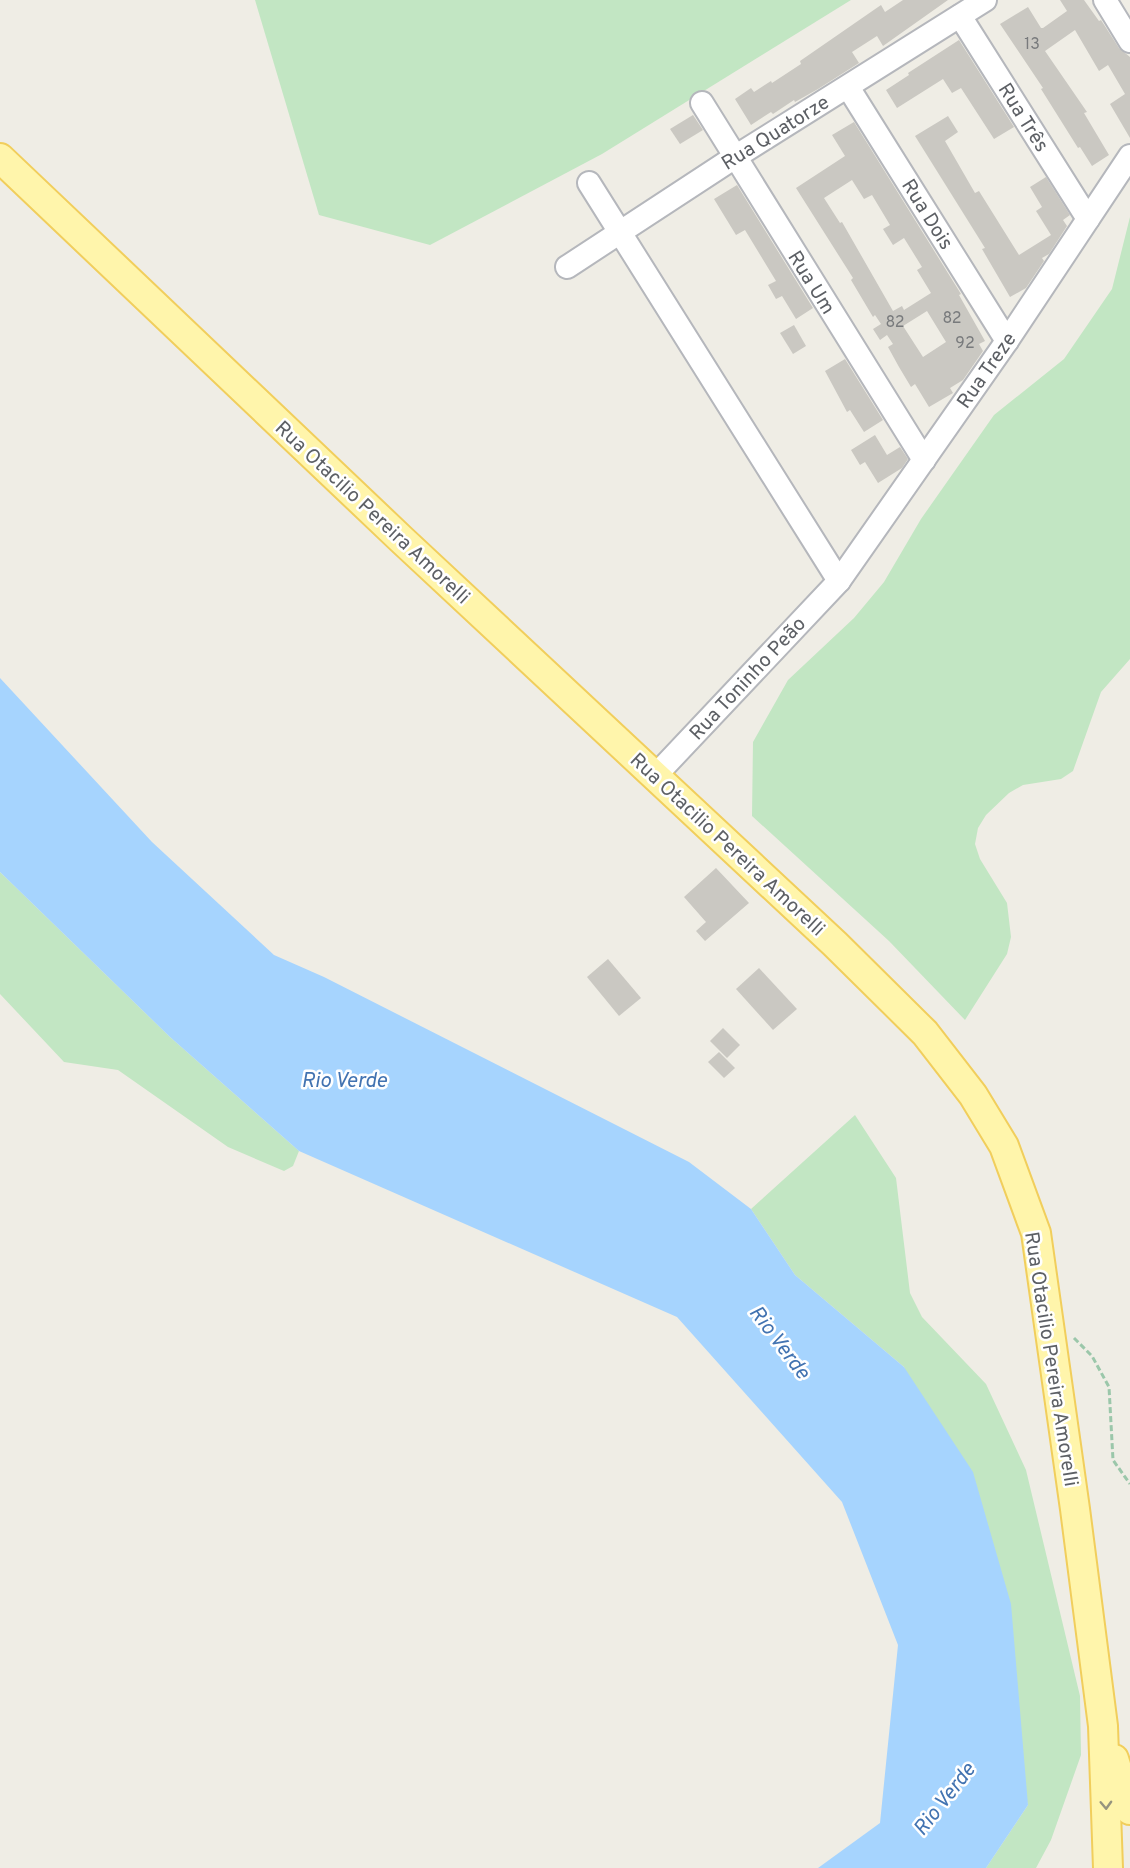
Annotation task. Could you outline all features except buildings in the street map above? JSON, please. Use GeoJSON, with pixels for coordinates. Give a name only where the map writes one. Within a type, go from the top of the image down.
{"type":"FeatureCollection","features":[{"type":"Feature","properties":{"kind":"main road","name":"Rua Otacilio Pereira Amorelli"},"geometry":{"type":"LineString","coordinates":[[0,158],[410,548],[835,944],[925,1033],[973,1095],[1004,1146],[1036,1233],[1103,1726],[1108,1868]]}},
{"type":"Feature","properties":{"kind":"main road","name":"Rua Otacilio Pereira Amorelli"},"geometry":{"type":"LineString","coordinates":[[1103,1726],[1130,1810]]}},
{"type":"Feature","properties":{"kind":"street","name":"Rua Quatorze"},"geometry":{"type":"LineString","coordinates":[[567,267],[735,157],[985,0]]}},
{"type":"Feature","properties":{"kind":"street"},"geometry":{"type":"LineString","coordinates":[[1105,0],[1130,41]]}},
{"type":"Feature","properties":{"kind":"street","name":"Rua Três"},"geometry":{"type":"LineString","coordinates":[[960,16],[1088,219]]}},
{"type":"Feature","properties":{"kind":"street","name":"Rua Dois"},"geometry":{"type":"LineString","coordinates":[[848,87],[1007,341]]}},
{"type":"Feature","properties":{"kind":"street","name":"Rua Um"},"geometry":{"type":"LineString","coordinates":[[702,103],[924,460]]}},
{"type":"Feature","properties":{"kind":"street","name":"Rua Treze"},"geometry":{"type":"LineString","coordinates":[[839,581],[1007,341],[1130,156]]}},
{"type":"Feature","properties":{"kind":"street"},"geometry":{"type":"LineString","coordinates":[[590,183],[839,581]]}},
{"type":"Feature","properties":{"kind":"street","name":"Rua Toninho Peão"},"geometry":{"type":"LineString","coordinates":[[655,776],[839,581]]}},
{"type":"Feature","properties":{"kind":"path"},"geometry":{"type":"LineString","coordinates":[[1047,1312],[1092,1356],[1109,1387],[1113,1460],[1130,1484]]}},
{"type":"Feature","properties":{"kind":"green space"},"geometry":{"type":"Polygon","coordinates":[[[255,0],[851,0],[602,154],[430,245],[319,215],[255,0]]]}},
{"type":"Feature","properties":{"kind":"green space"},"geometry":{"type":"Polygon","coordinates":[[[1130,217],[1130,659],[1101,692],[1073,771],[1061,779],[1023,785],[1009,793],[986,815],[978,828],[975,844],[980,859],[1007,903],[1011,937],[1007,954],[965,1020],[889,941],[752,816],[753,742],[788,680],[854,618],[884,582],[921,519],[994,415],[1064,359],[1112,289],[1130,217]]]}},
{"type":"Feature","properties":{"kind":"green space"},"geometry":{"type":"Polygon","coordinates":[[[0,872],[170,1037],[299,1151],[293,1166],[284,1171],[228,1147],[118,1070],[64,1062],[0,994],[0,872]]]}},
{"type":"Feature","properties":{"kind":"green space"},"geometry":{"type":"Polygon","coordinates":[[[855,1115],[896,1178],[910,1293],[922,1317],[986,1384],[1026,1470],[1080,1696],[1081,1755],[1051,1840],[1036,1868],[986,1868],[1028,1805],[904,1367],[795,1275],[751,1209],[855,1115]]]}},
{"type":"Feature","properties":{"kind":"water","name":"Rio Verde"},"geometry":{"type":"Polygon","coordinates":[[[0,678],[152,842],[274,955],[324,977],[689,1162],[751,1209],[795,1275],[904,1367],[973,1472],[1011,1604],[1028,1805],[986,1868],[818,1868],[880,1823],[898,1645],[842,1502],[677,1317],[299,1151],[170,1037],[0,872],[0,678]]]}}]}
